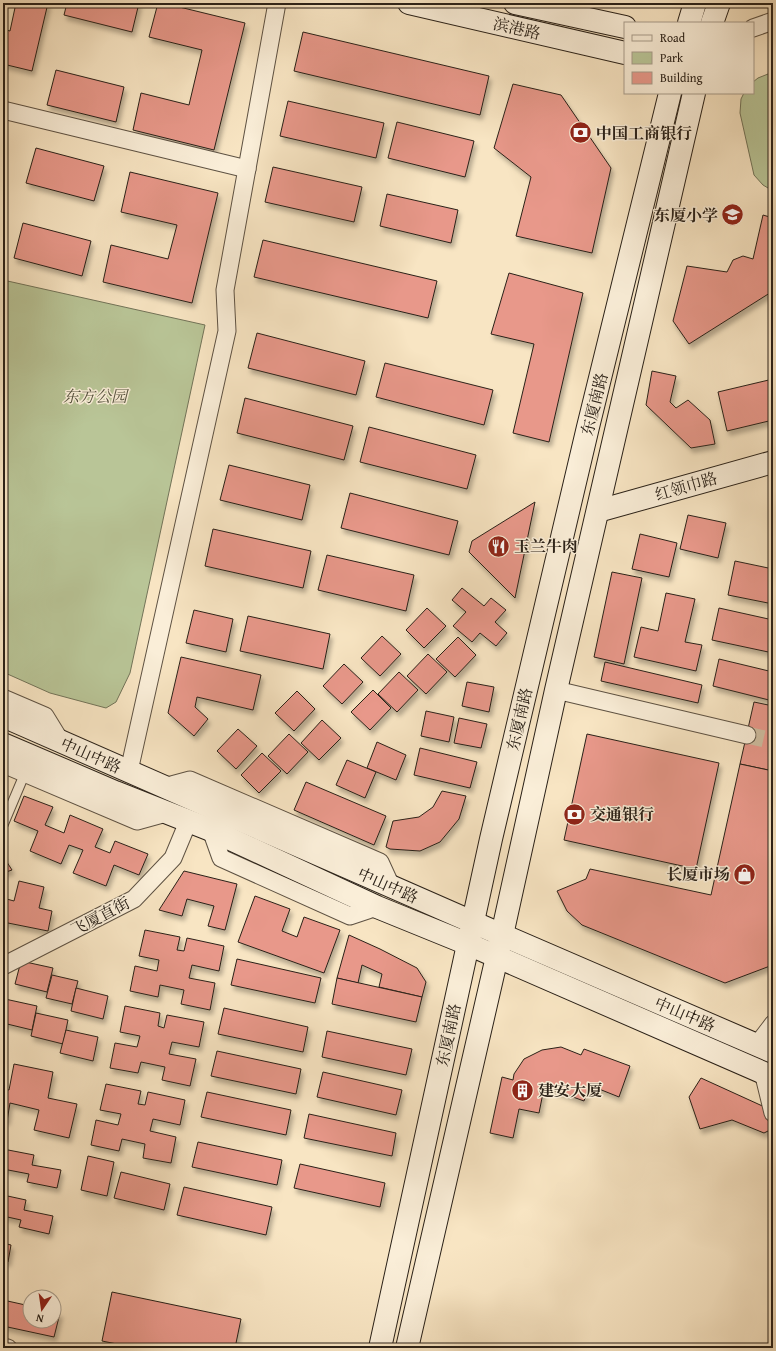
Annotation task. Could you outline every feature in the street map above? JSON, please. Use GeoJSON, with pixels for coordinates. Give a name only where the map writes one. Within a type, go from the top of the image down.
{"type":"FeatureCollection","features":[{"type":"Feature","properties":{"kind":"street"},"geometry":{"type":"LineString","coordinates":[[129,771],[227,331],[225,290],[277,3]]}},
{"type":"Feature","properties":{"kind":"street","name":"滨港路"},"geometry":{"type":"LineString","coordinates":[[409,3],[624,54]]}},
{"type":"Feature","properties":{"kind":"street","name":"滨港路"},"geometry":{"type":"LineString","coordinates":[[515,3],[624,27]]}},
{"type":"Feature","properties":{"kind":"street"},"geometry":{"type":"LineString","coordinates":[[689,22],[695,3]]}},
{"type":"Feature","properties":{"kind":"street"},"geometry":{"type":"LineString","coordinates":[[712,22],[718,3]]}},
{"type":"Feature","properties":{"kind":"street"},"geometry":{"type":"LineString","coordinates":[[754,28],[773,22]]}},
{"type":"Feature","properties":{"kind":"street","name":"东厦南路"},"geometry":{"type":"LineString","coordinates":[[380,1348],[491,839],[588,427],[670,94]]}},
{"type":"Feature","properties":{"kind":"street","name":"东厦南路"},"geometry":{"type":"LineString","coordinates":[[407,1348],[502,935],[556,690],[694,94]]}},
{"type":"Feature","properties":{"kind":"street"},"geometry":{"type":"LineString","coordinates":[[3,110],[247,169]]}},
{"type":"Feature","properties":{"kind":"street","name":"红领巾路"},"geometry":{"type":"LineString","coordinates":[[598,511],[773,462]]}},
{"type":"Feature","properties":{"kind":"street"},"geometry":{"type":"LineString","coordinates":[[556,690],[747,735]]}},
{"type":"Feature","properties":{"kind":"street"},"geometry":{"type":"LineString","coordinates":[[3,698],[45,716],[61,742]]}},
{"type":"Feature","properties":{"kind":"street","name":"中山中路"},"geometry":{"type":"LineString","coordinates":[[3,716],[502,935],[765,1048]]}},
{"type":"Feature","properties":{"kind":"street","name":"中山中路"},"geometry":{"type":"LineString","coordinates":[[3,744],[210,830],[377,907],[468,944],[768,1074]]}},
{"type":"Feature","properties":{"kind":"street"},"geometry":{"type":"LineString","coordinates":[[3,764],[137,821],[166,813]]}},
{"type":"Feature","properties":{"kind":"street","name":"飞厦直街"},"geometry":{"type":"LineString","coordinates":[[3,966],[134,899],[174,858],[188,822]]}},
{"type":"Feature","properties":{"kind":"street"},"geometry":{"type":"LineString","coordinates":[[765,1048],[773,1024]]}},
{"type":"Feature","properties":{"kind":"street"},"geometry":{"type":"LineString","coordinates":[[768,1074],[773,1113]]}},
{"type":"Feature","properties":{"kind":"street"},"geometry":{"type":"LineString","coordinates":[[3,1347],[8,1348]]}},
{"type":"Feature","properties":{"kind":"lane"},"geometry":{"type":"LineString","coordinates":[[3,825],[25,773]]}},
{"type":"Feature","properties":{"kind":"green space"},"geometry":{"type":"Polygon","coordinates":[[[768,74],[773,74],[773,191],[763,185],[754,175],[740,113],[741,99],[744,94],[754,94],[754,81],[768,74]]]}},
{"type":"Feature","properties":{"kind":"green space","name":"东方公园"},"geometry":{"type":"Polygon","coordinates":[[[3,280],[205,325],[130,673],[116,702],[106,708],[50,693],[3,672],[3,280]]]}},
{"type":"Feature","properties":{"kind":"building"},"geometry":{"type":"Polygon","coordinates":[[[16,3],[48,3],[32,71],[3,64],[3,29],[10,31],[16,3]]]}},
{"type":"Feature","properties":{"kind":"building"},"geometry":{"type":"Polygon","coordinates":[[[67,3],[139,3],[132,32],[64,15],[67,3]]]}},
{"type":"Feature","properties":{"kind":"building"},"geometry":{"type":"Polygon","coordinates":[[[158,3],[245,23],[214,150],[133,130],[141,93],[189,105],[202,50],[149,37],[158,3]]]}},
{"type":"Feature","properties":{"kind":"building"},"geometry":{"type":"Polygon","coordinates":[[[303,32],[489,76],[480,115],[294,71],[303,32]]]}},
{"type":"Feature","properties":{"kind":"building"},"geometry":{"type":"Polygon","coordinates":[[[56,70],[124,87],[116,122],[47,105],[56,70]]]}},
{"type":"Feature","properties":{"kind":"building"},"geometry":{"type":"Polygon","coordinates":[[[513,84],[561,95],[611,168],[592,253],[516,236],[531,177],[494,148],[513,84]]]}},
{"type":"Feature","properties":{"kind":"building"},"geometry":{"type":"Polygon","coordinates":[[[288,101],[384,123],[376,158],[280,136],[288,101]]]}},
{"type":"Feature","properties":{"kind":"building"},"geometry":{"type":"Polygon","coordinates":[[[397,122],[474,141],[465,177],[388,158],[397,122]]]}},
{"type":"Feature","properties":{"kind":"building"},"geometry":{"type":"Polygon","coordinates":[[[36,148],[104,166],[94,201],[26,183],[36,148]]]}},
{"type":"Feature","properties":{"kind":"building"},"geometry":{"type":"Polygon","coordinates":[[[273,167],[362,187],[354,222],[265,202],[273,167]]]}},
{"type":"Feature","properties":{"kind":"building"},"geometry":{"type":"Polygon","coordinates":[[[130,172],[218,193],[192,303],[103,282],[111,245],[168,259],[177,225],[121,212],[130,172]]]}},
{"type":"Feature","properties":{"kind":"building"},"geometry":{"type":"Polygon","coordinates":[[[387,194],[458,210],[451,243],[380,226],[387,194]]]}},
{"type":"Feature","properties":{"kind":"building"},"geometry":{"type":"Polygon","coordinates":[[[763,215],[773,218],[773,291],[689,344],[673,321],[687,266],[727,272],[733,260],[743,256],[753,259],[763,215]]]}},
{"type":"Feature","properties":{"kind":"building"},"geometry":{"type":"Polygon","coordinates":[[[23,223],[91,241],[82,276],[14,258],[23,223]]]}},
{"type":"Feature","properties":{"kind":"building"},"geometry":{"type":"Polygon","coordinates":[[[263,240],[437,281],[428,318],[254,277],[263,240]]]}},
{"type":"Feature","properties":{"kind":"building"},"geometry":{"type":"Polygon","coordinates":[[[509,273],[583,293],[549,442],[513,433],[534,344],[491,334],[509,273]]]}},
{"type":"Feature","properties":{"kind":"building"},"geometry":{"type":"Polygon","coordinates":[[[257,333],[365,361],[356,395],[248,368],[257,333]]]}},
{"type":"Feature","properties":{"kind":"building"},"geometry":{"type":"Polygon","coordinates":[[[385,363],[493,390],[484,425],[376,397],[385,363]]]}},
{"type":"Feature","properties":{"kind":"building"},"geometry":{"type":"Polygon","coordinates":[[[652,371],[676,376],[670,402],[676,408],[688,400],[710,420],[715,444],[691,448],[646,405],[652,371]]]}},
{"type":"Feature","properties":{"kind":"building"},"geometry":{"type":"Polygon","coordinates":[[[773,379],[773,420],[727,431],[718,392],[773,379]]]}},
{"type":"Feature","properties":{"kind":"building"},"geometry":{"type":"Polygon","coordinates":[[[245,398],[353,426],[344,460],[237,433],[245,398]]]}},
{"type":"Feature","properties":{"kind":"building"},"geometry":{"type":"Polygon","coordinates":[[[369,427],[476,455],[467,489],[360,462],[369,427]]]}},
{"type":"Feature","properties":{"kind":"building"},"geometry":{"type":"Polygon","coordinates":[[[229,465],[310,485],[302,520],[220,500],[229,465]]]}},
{"type":"Feature","properties":{"kind":"building"},"geometry":{"type":"Polygon","coordinates":[[[350,493],[458,521],[449,555],[341,528],[350,493]]]}},
{"type":"Feature","properties":{"kind":"building","name":"玉兰牛肉"},"geometry":{"type":"Polygon","coordinates":[[[535,502],[515,598],[469,552],[472,541],[535,502]]]}},
{"type":"Feature","properties":{"kind":"building"},"geometry":{"type":"Polygon","coordinates":[[[688,515],[726,523],[718,558],[680,549],[688,515]]]}},
{"type":"Feature","properties":{"kind":"building"},"geometry":{"type":"Polygon","coordinates":[[[213,529],[311,551],[303,588],[205,566],[213,529]]]}},
{"type":"Feature","properties":{"kind":"building"},"geometry":{"type":"Polygon","coordinates":[[[640,534],[677,543],[669,577],[632,569],[640,534]]]}},
{"type":"Feature","properties":{"kind":"building"},"geometry":{"type":"Polygon","coordinates":[[[327,555],[414,575],[406,611],[318,590],[327,555]]]}},
{"type":"Feature","properties":{"kind":"building"},"geometry":{"type":"Polygon","coordinates":[[[735,561],[773,569],[773,604],[728,595],[735,561]]]}},
{"type":"Feature","properties":{"kind":"building"},"geometry":{"type":"Polygon","coordinates":[[[612,572],[642,578],[624,664],[594,657],[612,572]]]}},
{"type":"Feature","properties":{"kind":"building"},"geometry":{"type":"Polygon","coordinates":[[[462,588],[484,606],[491,598],[506,610],[495,622],[507,633],[496,646],[480,633],[472,642],[453,626],[466,612],[452,600],[462,588]]]}},
{"type":"Feature","properties":{"kind":"building"},"geometry":{"type":"Polygon","coordinates":[[[666,593],[695,599],[685,642],[702,645],[696,671],[634,657],[641,627],[658,631],[666,593]]]}},
{"type":"Feature","properties":{"kind":"building"},"geometry":{"type":"Polygon","coordinates":[[[427,608],[446,626],[424,648],[406,630],[427,608]]]}},
{"type":"Feature","properties":{"kind":"building"},"geometry":{"type":"Polygon","coordinates":[[[719,608],[773,620],[773,653],[712,640],[719,608]]]}},
{"type":"Feature","properties":{"kind":"building"},"geometry":{"type":"Polygon","coordinates":[[[194,610],[233,619],[226,652],[186,643],[194,610]]]}},
{"type":"Feature","properties":{"kind":"building"},"geometry":{"type":"Polygon","coordinates":[[[248,616],[330,634],[323,669],[240,651],[248,616]]]}},
{"type":"Feature","properties":{"kind":"building"},"geometry":{"type":"Polygon","coordinates":[[[382,636],[401,654],[380,676],[361,658],[382,636]]]}},
{"type":"Feature","properties":{"kind":"building"},"geometry":{"type":"Polygon","coordinates":[[[458,637],[476,655],[455,677],[436,659],[458,637]]]}},
{"type":"Feature","properties":{"kind":"building"},"geometry":{"type":"Polygon","coordinates":[[[428,654],[447,672],[426,694],[407,676],[428,654]]]}},
{"type":"Feature","properties":{"kind":"building"},"geometry":{"type":"Polygon","coordinates":[[[181,657],[261,675],[253,710],[197,697],[195,707],[208,719],[194,736],[168,713],[181,657]]]}},
{"type":"Feature","properties":{"kind":"building"},"geometry":{"type":"Polygon","coordinates":[[[719,659],[773,672],[773,701],[713,686],[719,659]]]}},
{"type":"Feature","properties":{"kind":"building"},"geometry":{"type":"Polygon","coordinates":[[[605,662],[702,685],[698,703],[601,681],[605,662]]]}},
{"type":"Feature","properties":{"kind":"building"},"geometry":{"type":"Polygon","coordinates":[[[344,664],[363,682],[342,704],[323,686],[344,664]]]}},
{"type":"Feature","properties":{"kind":"building"},"geometry":{"type":"Polygon","coordinates":[[[399,672],[418,690],[397,712],[378,694],[399,672]]]}},
{"type":"Feature","properties":{"kind":"building"},"geometry":{"type":"Polygon","coordinates":[[[467,682],[494,687],[489,712],[462,706],[467,682]]]}},
{"type":"Feature","properties":{"kind":"building"},"geometry":{"type":"Polygon","coordinates":[[[373,690],[391,708],[370,730],[351,712],[373,690]]]}},
{"type":"Feature","properties":{"kind":"building"},"geometry":{"type":"Polygon","coordinates":[[[297,691],[315,709],[294,731],[275,713],[297,691]]]}},
{"type":"Feature","properties":{"kind":"building"},"geometry":{"type":"Polygon","coordinates":[[[754,702],[773,706],[773,771],[740,764],[754,702]]]}},
{"type":"Feature","properties":{"kind":"building"},"geometry":{"type":"Polygon","coordinates":[[[426,711],[454,717],[449,742],[421,736],[426,711]]]}},
{"type":"Feature","properties":{"kind":"building"},"geometry":{"type":"Polygon","coordinates":[[[459,718],[487,724],[481,748],[454,743],[459,718]]]}},
{"type":"Feature","properties":{"kind":"building"},"geometry":{"type":"Polygon","coordinates":[[[322,720],[341,738],[319,760],[301,743],[322,720]]]}},
{"type":"Feature","properties":{"kind":"building"},"geometry":{"type":"Polygon","coordinates":[[[238,729],[257,746],[236,769],[217,751],[238,729]]]}},
{"type":"Feature","properties":{"kind":"building"},"geometry":{"type":"Polygon","coordinates":[[[289,734],[308,752],[287,774],[268,756],[289,734]]]}},
{"type":"Feature","properties":{"kind":"building"},"geometry":{"type":"Polygon","coordinates":[[[587,734],[719,763],[696,869],[564,840],[587,734]]]}},
{"type":"Feature","properties":{"kind":"building"},"geometry":{"type":"Polygon","coordinates":[[[377,742],[406,755],[396,780],[367,768],[377,742]]]}},
{"type":"Feature","properties":{"kind":"building"},"geometry":{"type":"Polygon","coordinates":[[[420,748],[477,762],[470,788],[414,775],[420,748]]]}},
{"type":"Feature","properties":{"kind":"building"},"geometry":{"type":"Polygon","coordinates":[[[262,753],[281,771],[259,793],[241,775],[262,753]]]}},
{"type":"Feature","properties":{"kind":"building"},"geometry":{"type":"Polygon","coordinates":[[[347,760],[376,772],[365,798],[336,785],[347,760]]]}},
{"type":"Feature","properties":{"kind":"building","name":"长厦市场"},"geometry":{"type":"Polygon","coordinates":[[[740,764],[773,771],[773,958],[770,966],[725,983],[582,925],[567,911],[557,891],[586,879],[590,869],[711,895],[740,764]]]}},
{"type":"Feature","properties":{"kind":"building"},"geometry":{"type":"Polygon","coordinates":[[[306,782],[386,816],[374,845],[294,810],[306,782]]]}},
{"type":"Feature","properties":{"kind":"building"},"geometry":{"type":"Polygon","coordinates":[[[442,791],[466,796],[459,819],[440,842],[420,851],[390,849],[386,847],[393,821],[419,817],[433,807],[442,791]]]}},
{"type":"Feature","properties":{"kind":"building"},"geometry":{"type":"Polygon","coordinates":[[[24,796],[53,807],[45,825],[64,833],[70,815],[103,829],[95,847],[110,853],[115,841],[148,854],[139,875],[114,865],[106,886],[73,873],[83,850],[69,845],[61,864],[30,851],[38,831],[14,821],[24,796]]]}},
{"type":"Feature","properties":{"kind":"building"},"geometry":{"type":"Polygon","coordinates":[[[3,856],[12,870],[3,873],[3,856]]]}},
{"type":"Feature","properties":{"kind":"building"},"geometry":{"type":"Polygon","coordinates":[[[184,871],[237,884],[225,930],[208,926],[214,906],[187,899],[182,916],[159,910],[184,871]]]}},
{"type":"Feature","properties":{"kind":"building"},"geometry":{"type":"Polygon","coordinates":[[[19,881],[44,887],[39,908],[52,911],[48,931],[3,922],[3,898],[14,901],[19,881]]]}},
{"type":"Feature","properties":{"kind":"building"},"geometry":{"type":"Polygon","coordinates":[[[255,896],[290,909],[282,931],[297,937],[304,917],[340,930],[324,973],[238,942],[255,896]]]}},
{"type":"Feature","properties":{"kind":"building"},"geometry":{"type":"Polygon","coordinates":[[[145,930],[180,937],[177,950],[184,951],[187,938],[224,946],[219,971],[192,965],[189,978],[215,983],[210,1010],[181,1004],[184,990],[160,985],[158,997],[130,991],[135,966],[157,971],[159,960],[139,956],[145,930]]]}},
{"type":"Feature","properties":{"kind":"building"},"geometry":{"type":"Polygon","coordinates":[[[349,935],[417,968],[426,982],[422,997],[379,987],[382,974],[362,965],[358,983],[337,978],[349,935]]]}},
{"type":"Feature","properties":{"kind":"building"},"geometry":{"type":"Polygon","coordinates":[[[237,959],[321,978],[315,1003],[231,985],[237,959]]]}},
{"type":"Feature","properties":{"kind":"building"},"geometry":{"type":"Polygon","coordinates":[[[21,961],[53,968],[47,992],[15,984],[21,961]]]}},
{"type":"Feature","properties":{"kind":"building"},"geometry":{"type":"Polygon","coordinates":[[[52,975],[78,981],[72,1004],[46,998],[52,975]]]}},
{"type":"Feature","properties":{"kind":"building"},"geometry":{"type":"Polygon","coordinates":[[[337,978],[422,997],[416,1022],[332,1004],[337,978]]]}},
{"type":"Feature","properties":{"kind":"building"},"geometry":{"type":"Polygon","coordinates":[[[76,988],[108,996],[103,1019],[71,1011],[76,988]]]}},
{"type":"Feature","properties":{"kind":"building"},"geometry":{"type":"Polygon","coordinates":[[[5,999],[37,1006],[32,1030],[3,1023],[3,1008],[5,999]]]}},
{"type":"Feature","properties":{"kind":"building"},"geometry":{"type":"Polygon","coordinates":[[[125,1006],[160,1013],[158,1026],[164,1028],[167,1015],[204,1022],[199,1047],[172,1042],[169,1054],[196,1059],[190,1086],[162,1080],[165,1067],[141,1062],[138,1073],[110,1068],[115,1043],[137,1047],[140,1036],[120,1032],[125,1006]]]}},
{"type":"Feature","properties":{"kind":"building"},"geometry":{"type":"Polygon","coordinates":[[[224,1008],[308,1027],[303,1052],[218,1034],[224,1008]]]}},
{"type":"Feature","properties":{"kind":"building"},"geometry":{"type":"Polygon","coordinates":[[[36,1013],[68,1020],[63,1044],[31,1036],[36,1013]]]}},
{"type":"Feature","properties":{"kind":"building"},"geometry":{"type":"Polygon","coordinates":[[[66,1030],[98,1037],[93,1061],[60,1053],[66,1030]]]}},
{"type":"Feature","properties":{"kind":"building"},"geometry":{"type":"Polygon","coordinates":[[[327,1031],[412,1049],[406,1075],[322,1057],[327,1031]]]}},
{"type":"Feature","properties":{"kind":"building","name":"建安大厦"},"geometry":{"type":"Polygon","coordinates":[[[561,1047],[581,1055],[584,1049],[630,1066],[619,1097],[589,1085],[584,1101],[548,1088],[543,1093],[539,1113],[519,1109],[513,1138],[490,1133],[502,1077],[513,1080],[514,1074],[524,1059],[542,1050],[561,1047]]]}},
{"type":"Feature","properties":{"kind":"building"},"geometry":{"type":"Polygon","coordinates":[[[217,1051],[301,1069],[296,1094],[211,1076],[217,1051]]]}},
{"type":"Feature","properties":{"kind":"building"},"geometry":{"type":"Polygon","coordinates":[[[14,1064],[53,1072],[48,1098],[77,1104],[69,1138],[34,1130],[39,1110],[10,1103],[7,1121],[3,1120],[3,1089],[9,1090],[14,1064]]]}},
{"type":"Feature","properties":{"kind":"building"},"geometry":{"type":"Polygon","coordinates":[[[323,1072],[402,1090],[396,1115],[317,1097],[323,1072]]]}},
{"type":"Feature","properties":{"kind":"building"},"geometry":{"type":"Polygon","coordinates":[[[701,1078],[769,1109],[770,1130],[764,1133],[732,1120],[700,1129],[689,1097],[701,1078]]]}},
{"type":"Feature","properties":{"kind":"building"},"geometry":{"type":"Polygon","coordinates":[[[106,1084],[141,1091],[138,1104],[145,1105],[148,1092],[185,1100],[180,1125],[153,1119],[150,1131],[176,1137],[171,1163],[143,1158],[145,1144],[122,1139],[119,1151],[91,1145],[96,1120],[118,1125],[121,1114],[100,1110],[106,1084]]]}},
{"type":"Feature","properties":{"kind":"building"},"geometry":{"type":"Polygon","coordinates":[[[207,1092],[291,1110],[286,1135],[201,1117],[207,1092]]]}},
{"type":"Feature","properties":{"kind":"building"},"geometry":{"type":"Polygon","coordinates":[[[309,1114],[396,1133],[392,1156],[304,1138],[309,1114]]]}},
{"type":"Feature","properties":{"kind":"building"},"geometry":{"type":"Polygon","coordinates":[[[198,1142],[282,1160],[277,1185],[192,1167],[198,1142]]]}},
{"type":"Feature","properties":{"kind":"building"},"geometry":{"type":"Polygon","coordinates":[[[3,1149],[34,1155],[32,1165],[61,1170],[57,1188],[27,1182],[29,1174],[3,1169],[3,1149]]]}},
{"type":"Feature","properties":{"kind":"building"},"geometry":{"type":"Polygon","coordinates":[[[88,1156],[114,1162],[107,1196],[81,1190],[88,1156]]]}},
{"type":"Feature","properties":{"kind":"building"},"geometry":{"type":"Polygon","coordinates":[[[300,1164],[385,1183],[380,1207],[294,1188],[300,1164]]]}},
{"type":"Feature","properties":{"kind":"building"},"geometry":{"type":"Polygon","coordinates":[[[121,1172],[170,1184],[164,1210],[114,1198],[121,1172]]]}},
{"type":"Feature","properties":{"kind":"building"},"geometry":{"type":"Polygon","coordinates":[[[184,1187],[272,1207],[266,1235],[177,1215],[184,1187]]]}},
{"type":"Feature","properties":{"kind":"building"},"geometry":{"type":"Polygon","coordinates":[[[3,1195],[26,1200],[24,1210],[53,1216],[49,1234],[19,1227],[21,1220],[3,1216],[3,1195]]]}},
{"type":"Feature","properties":{"kind":"building"},"geometry":{"type":"Polygon","coordinates":[[[3,1243],[11,1245],[8,1262],[3,1261],[3,1243]]]}},
{"type":"Feature","properties":{"kind":"building"},"geometry":{"type":"Polygon","coordinates":[[[112,1292],[241,1319],[235,1348],[137,1348],[102,1341],[112,1292]]]}},
{"type":"Feature","properties":{"kind":"building"},"geometry":{"type":"Polygon","coordinates":[[[3,1300],[22,1304],[22,1329],[56,1329],[54,1337],[3,1326],[3,1300]]]}},
{"type":"Feature","properties":{"kind":"tunnel"},"geometry":{"type":"LineString","coordinates":[[747,735],[773,741]]}},
{"type":"Feature","properties":{"kind":"place","name":"中国工商银行"},"geometry":{"type":"Point","coordinates":[581,133]}},
{"type":"Feature","properties":{"kind":"place","name":"东厦小学"},"geometry":{"type":"Point","coordinates":[733,215]}},
{"type":"Feature","properties":{"kind":"place","name":"玉兰牛肉"},"geometry":{"type":"Point","coordinates":[498,546]}},
{"type":"Feature","properties":{"kind":"place","name":"交通银行"},"geometry":{"type":"Point","coordinates":[574,814]}},
{"type":"Feature","properties":{"kind":"place","name":"长厦市场"},"geometry":{"type":"Point","coordinates":[745,874]}},
{"type":"Feature","properties":{"kind":"place","name":"建安大厦"},"geometry":{"type":"Point","coordinates":[522,1090]}}]}
